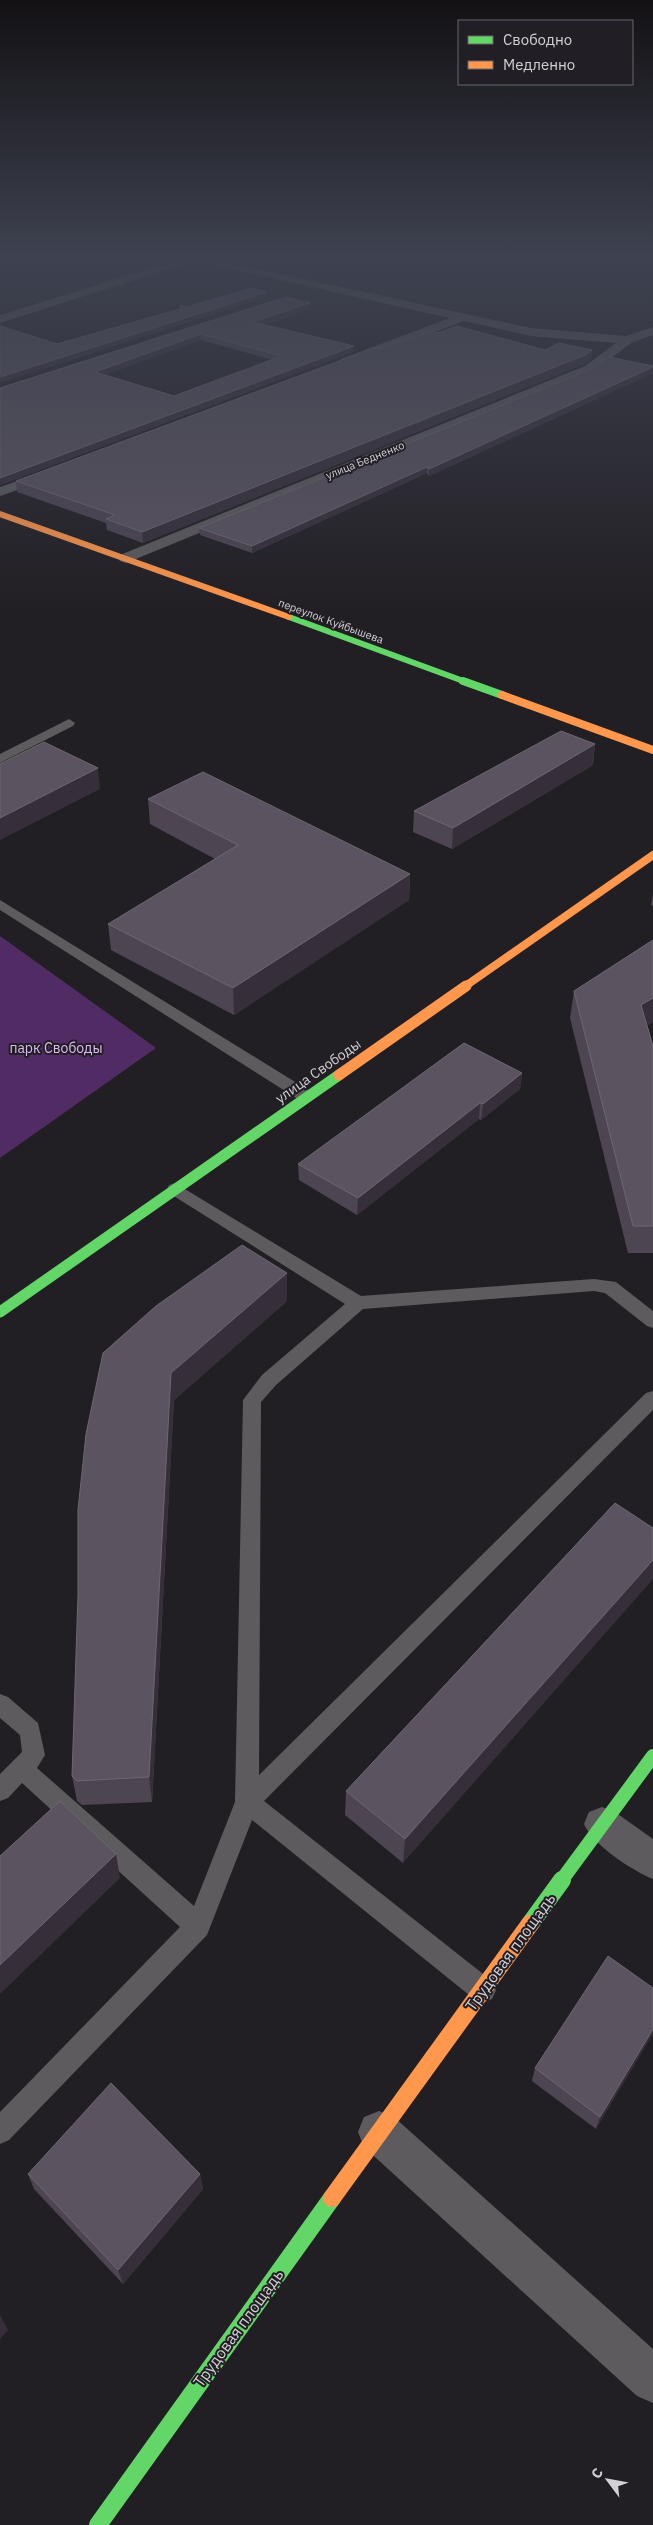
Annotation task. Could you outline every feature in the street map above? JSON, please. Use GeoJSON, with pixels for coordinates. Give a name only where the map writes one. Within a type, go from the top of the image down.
{"type":"FeatureCollection","features":[{"type":"Feature","properties":{"kind":"street","name":"улица Бедненко"},"geometry":{"type":"LineString","coordinates":[[126,558],[572,376]]}},
{"type":"Feature","properties":{"kind":"street"},"geometry":{"type":"LineString","coordinates":[[0,492],[65,468]]}},
{"type":"Feature","properties":{"kind":"street","name":"переулок Куйбышева"},"geometry":{"type":"LineString","coordinates":[[0,514],[653,750]]}},
{"type":"Feature","properties":{"kind":"street","name":"улица Свободы"},"geometry":{"type":"LineString","coordinates":[[0,1312],[653,855]]}},
{"type":"Feature","properties":{"kind":"street","name":"Трудовая площадь"},"geometry":{"type":"LineString","coordinates":[[98,2525],[379,2132],[653,1756]]}},
{"type":"Feature","properties":{"kind":"street"},"geometry":{"type":"LineString","coordinates":[[602,1824],[653,1861]]}},
{"type":"Feature","properties":{"kind":"street"},"geometry":{"type":"LineString","coordinates":[[379,2132],[653,2380]]}},
{"type":"Feature","properties":{"kind":"lane"},"geometry":{"type":"LineString","coordinates":[[0,759],[69,723]]}},
{"type":"Feature","properties":{"kind":"lane"},"geometry":{"type":"LineString","coordinates":[[0,904],[307,1097]]}},
{"type":"Feature","properties":{"kind":"lane"},"geometry":{"type":"LineString","coordinates":[[175,1190],[358,1303],[594,1285],[610,1287],[653,1321]]}},
{"type":"Feature","properties":{"kind":"lane"},"geometry":{"type":"LineString","coordinates":[[0,2131],[198,1926],[247,1802],[252,1400],[269,1380],[358,1303]]}},
{"type":"Feature","properties":{"kind":"lane"},"geometry":{"type":"LineString","coordinates":[[247,1802],[653,1398]]}},
{"type":"Feature","properties":{"kind":"lane"},"geometry":{"type":"LineString","coordinates":[[0,1704],[30,1730],[34,1755],[0,1790]]}},
{"type":"Feature","properties":{"kind":"lane"},"geometry":{"type":"LineString","coordinates":[[22,1769],[198,1926]]}},
{"type":"Feature","properties":{"kind":"lane"},"geometry":{"type":"LineString","coordinates":[[247,1802],[483,1990]]}},
{"type":"Feature","properties":{"kind":"green space","name":"парк Свободы"},"geometry":{"type":"Polygon","coordinates":[[[0,936],[156,1048],[0,1158],[0,936]]]}},
{"type":"Feature","properties":{"kind":"building"},"geometry":{"type":"Polygon","coordinates":[[[38,376],[108,376],[174,396],[228,376],[274,376],[0,478],[0,452],[2,451],[0,450],[0,388],[38,376]]]}},
{"type":"Feature","properties":{"kind":"building"},"geometry":{"type":"Polygon","coordinates":[[[299,376],[533,376],[142,532],[106,519],[115,515],[16,481],[299,376]]]}},
{"type":"Feature","properties":{"kind":"building"},"geometry":{"type":"Polygon","coordinates":[[[575,376],[634,376],[429,469],[427,467],[252,546],[199,528],[575,376]]]}},
{"type":"Feature","properties":{"kind":"building"},"geometry":{"type":"Polygon","coordinates":[[[561,731],[595,744],[453,828],[414,811],[561,731]]]}},
{"type":"Feature","properties":{"kind":"building"},"geometry":{"type":"Polygon","coordinates":[[[44,742],[98,768],[0,818],[0,764],[44,742]]]}},
{"type":"Feature","properties":{"kind":"building"},"geometry":{"type":"Polygon","coordinates":[[[203,772],[410,874],[233,988],[108,924],[238,845],[148,799],[203,772]]]}},
{"type":"Feature","properties":{"kind":"building"},"geometry":{"type":"Polygon","coordinates":[[[653,940],[653,998],[641,1005],[653,1046],[653,1226],[633,1226],[574,991],[653,940]]]}},
{"type":"Feature","properties":{"kind":"building"},"geometry":{"type":"Polygon","coordinates":[[[464,1043],[522,1073],[483,1104],[480,1103],[358,1198],[298,1164],[464,1043]]]}},
{"type":"Feature","properties":{"kind":"building"},"geometry":{"type":"Polygon","coordinates":[[[242,1245],[287,1273],[171,1373],[149,1777],[77,1781],[72,1776],[78,1595],[78,1510],[86,1434],[103,1353],[156,1306],[242,1245]]]}},
{"type":"Feature","properties":{"kind":"building"},"geometry":{"type":"Polygon","coordinates":[[[615,1503],[653,1528],[653,1560],[405,1839],[346,1791],[615,1503]]]}},
{"type":"Feature","properties":{"kind":"building"},"geometry":{"type":"Polygon","coordinates":[[[60,1801],[116,1854],[0,1965],[0,1856],[60,1801]]]}},
{"type":"Feature","properties":{"kind":"building"},"geometry":{"type":"Polygon","coordinates":[[[608,1956],[653,1988],[653,2029],[600,2117],[535,2068],[608,1956]]]}},
{"type":"Feature","properties":{"kind":"building"},"geometry":{"type":"Polygon","coordinates":[[[111,2083],[200,2174],[118,2270],[28,2174],[111,2083]]]}},
{"type":"Feature","properties":{"kind":"traffic: fast"},"geometry":{"type":"LineString","coordinates":[[289,617],[502,695]]}},
{"type":"Feature","properties":{"kind":"traffic: fast"},"geometry":{"type":"LineString","coordinates":[[0,1312],[339,1075]]}},
{"type":"Feature","properties":{"kind":"traffic: fast"},"geometry":{"type":"LineString","coordinates":[[530,1924],[653,1756]]}},
{"type":"Feature","properties":{"kind":"traffic: fast"},"geometry":{"type":"LineString","coordinates":[[98,2525],[332,2198]]}},
{"type":"Feature","properties":{"kind":"traffic: slow"},"geometry":{"type":"LineString","coordinates":[[0,514],[289,617]]}},
{"type":"Feature","properties":{"kind":"traffic: slow"},"geometry":{"type":"LineString","coordinates":[[502,695],[653,750]]}},
{"type":"Feature","properties":{"kind":"traffic: slow"},"geometry":{"type":"LineString","coordinates":[[339,1075],[653,855]]}},
{"type":"Feature","properties":{"kind":"traffic: slow"},"geometry":{"type":"LineString","coordinates":[[332,2198],[530,1924]]}}]}
